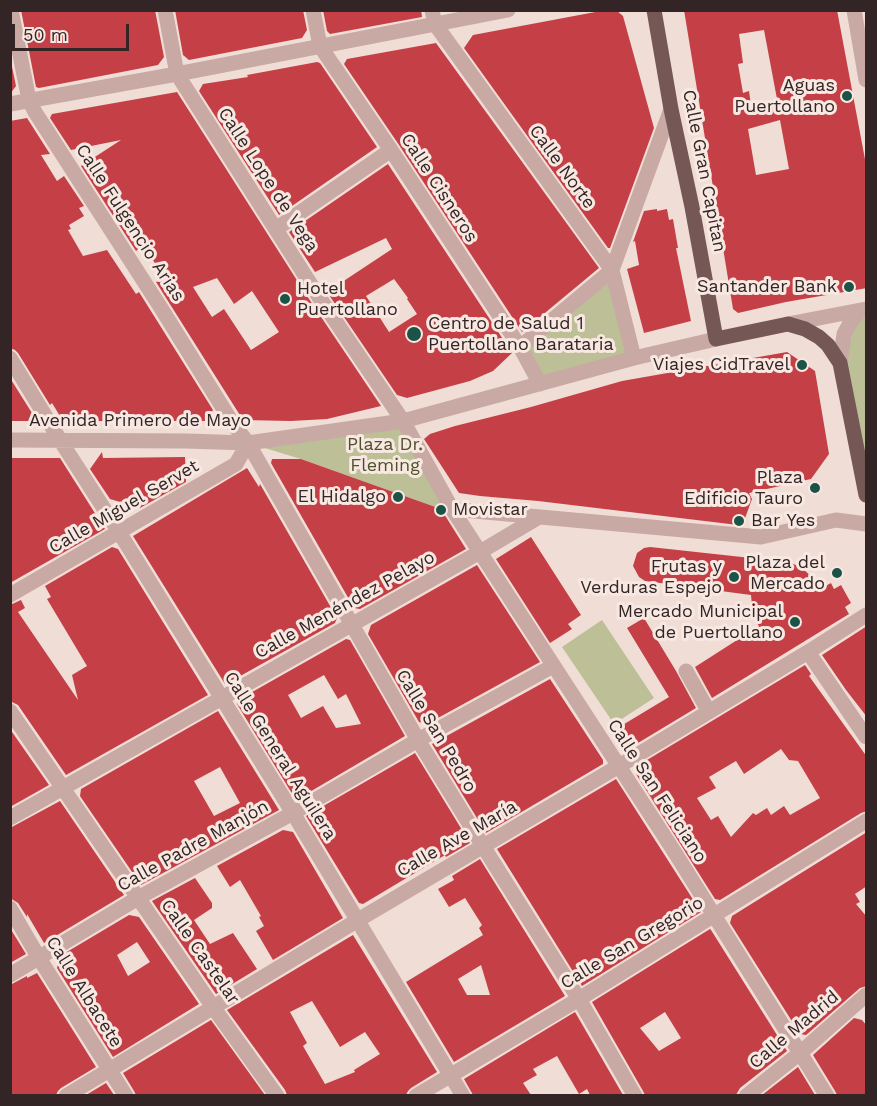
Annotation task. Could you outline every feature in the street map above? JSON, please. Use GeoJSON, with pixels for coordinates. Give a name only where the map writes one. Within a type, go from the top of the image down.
{"type":"FeatureCollection","features":[{"type":"Feature","properties":{"kind":"main road","name":"Calle Gran Capitan"},"geometry":{"type":"LineString","coordinates":[[654,10],[716,339]]}},
{"type":"Feature","properties":{"kind":"main road","name":"Avenida Primero de Mayo"},"geometry":{"type":"LineString","coordinates":[[716,339],[788,324]]}},
{"type":"Feature","properties":{"kind":"main road"},"geometry":{"type":"LineString","coordinates":[[788,324],[805,329],[819,337],[828,345],[840,363],[867,495]]}},
{"type":"Feature","properties":{"kind":"street","name":"Calle Fulgencio Arias"},"geometry":{"type":"LineString","coordinates":[[11,10],[29,100],[35,112],[233,424],[248,443]]}},
{"type":"Feature","properties":{"kind":"street","name":"Calle Lope de Vega"},"geometry":{"type":"LineString","coordinates":[[165,10],[177,74],[315,291],[403,421]]}},
{"type":"Feature","properties":{"kind":"street","name":"Calle Cisneros"},"geometry":{"type":"LineString","coordinates":[[313,10],[320,46],[520,347],[540,384]]}},
{"type":"Feature","properties":{"kind":"street"},"geometry":{"type":"LineString","coordinates":[[10,104],[320,46],[434,17],[508,10]]}},
{"type":"Feature","properties":{"kind":"street"},"geometry":{"type":"LineString","coordinates":[[854,10],[867,80]]}},
{"type":"Feature","properties":{"kind":"street","name":"Calle Norte"},"geometry":{"type":"LineString","coordinates":[[434,17],[612,270],[634,358]]}},
{"type":"Feature","properties":{"kind":"street"},"geometry":{"type":"LineString","coordinates":[[520,347],[612,270],[671,109]]}},
{"type":"Feature","properties":{"kind":"street"},"geometry":{"type":"LineString","coordinates":[[276,228],[391,150]]}},
{"type":"Feature","properties":{"kind":"street"},"geometry":{"type":"LineString","coordinates":[[840,363],[844,334],[853,318],[864,309]]}},
{"type":"Feature","properties":{"kind":"street","name":"Avenida Primero de Mayo"},"geometry":{"type":"LineString","coordinates":[[788,324],[864,309]]}},
{"type":"Feature","properties":{"kind":"street","name":"Avenida Primero de Mayo"},"geometry":{"type":"LineString","coordinates":[[10,440],[248,443],[403,421],[634,358],[716,339]]}},
{"type":"Feature","properties":{"kind":"street","name":"Calle General Aguilera"},"geometry":{"type":"LineString","coordinates":[[10,358],[221,697],[463,1095]]}},
{"type":"Feature","properties":{"kind":"street"},"geometry":{"type":"LineString","coordinates":[[403,421],[452,509],[761,537],[836,520],[867,524]]}},
{"type":"Feature","properties":{"kind":"street","name":"Calle Miguel Servet"},"geometry":{"type":"LineString","coordinates":[[10,595],[236,464],[248,443]]}},
{"type":"Feature","properties":{"kind":"street","name":"Calle San Pedro"},"geometry":{"type":"LineString","coordinates":[[248,443],[418,740],[579,999],[635,1095]]}},
{"type":"Feature","properties":{"kind":"street","name":"Calle San Feliciano"},"geometry":{"type":"LineString","coordinates":[[452,509],[619,766],[827,1095]]}},
{"type":"Feature","properties":{"kind":"street","name":"Calle Menéndez Pelayo"},"geometry":{"type":"LineString","coordinates":[[10,818],[539,517]]}},
{"type":"Feature","properties":{"kind":"street","name":"Calle Ave María"},"geometry":{"type":"LineString","coordinates":[[66,1095],[619,766],[867,615]]}},
{"type":"Feature","properties":{"kind":"street"},"geometry":{"type":"LineString","coordinates":[[808,652],[867,737]]}},
{"type":"Feature","properties":{"kind":"street","name":"Calle Padre Manjón"},"geometry":{"type":"LineString","coordinates":[[10,975],[138,898],[553,666]]}},
{"type":"Feature","properties":{"kind":"street"},"geometry":{"type":"LineString","coordinates":[[686,671],[709,711]]}},
{"type":"Feature","properties":{"kind":"street","name":"Calle Castelar"},"geometry":{"type":"LineString","coordinates":[[10,711],[213,1007],[277,1095]]}},
{"type":"Feature","properties":{"kind":"street","name":"Calle San Gregorio"},"geometry":{"type":"LineString","coordinates":[[416,1095],[579,999],[867,821]]}},
{"type":"Feature","properties":{"kind":"street","name":"Calle Albacete"},"geometry":{"type":"LineString","coordinates":[[10,908],[126,1095]]}},
{"type":"Feature","properties":{"kind":"street","name":"Calle Madrid"},"geometry":{"type":"LineString","coordinates":[[746,1095],[864,1003]]}},
{"type":"Feature","properties":{"kind":"green space"},"geometry":{"type":"Polygon","coordinates":[[[612,270],[634,358],[540,384],[520,347],[612,270]]]}},
{"type":"Feature","properties":{"kind":"green space"},"geometry":{"type":"Polygon","coordinates":[[[866,309],[866,495],[841,351],[866,309]]]}},
{"type":"Feature","properties":{"kind":"green space","name":"Plaza Dr. Fleming"},"geometry":{"type":"Polygon","coordinates":[[[403,421],[455,514],[301,459],[248,443],[403,421]]]}},
{"type":"Feature","properties":{"kind":"green space"},"geometry":{"type":"Polygon","coordinates":[[[602,620],[654,698],[614,724],[562,647],[602,620]]]}},
{"type":"Feature","properties":{"kind":"building"},"geometry":{"type":"Polygon","coordinates":[[[21,10],[155,10],[164,57],[158,65],[39,88],[36,87],[21,10]]]}},
{"type":"Feature","properties":{"kind":"building"},"geometry":{"type":"Polygon","coordinates":[[[175,10],[303,10],[307,30],[302,38],[189,60],[183,55],[175,10]]]}},
{"type":"Feature","properties":{"kind":"building"},"geometry":{"type":"Polygon","coordinates":[[[323,10],[421,10],[422,17],[330,34],[327,31],[323,10]]]}},
{"type":"Feature","properties":{"kind":"building"},"geometry":{"type":"Polygon","coordinates":[[[616,10],[623,16],[654,128],[610,248],[464,48],[473,35],[616,10]]]}},
{"type":"Feature","properties":{"kind":"building"},"geometry":{"type":"Polygon","coordinates":[[[684,10],[837,10],[867,170],[867,288],[738,313],[733,309],[684,10]],[[764,30],[739,34],[743,63],[738,64],[743,93],[749,91],[751,106],[777,99],[764,30]],[[780,120],[748,129],[756,175],[789,169],[780,120]]]}},
{"type":"Feature","properties":{"kind":"building"},"geometry":{"type":"Polygon","coordinates":[[[436,43],[599,268],[522,332],[344,64],[347,59],[436,43]]]}},
{"type":"Feature","properties":{"kind":"building"},"geometry":{"type":"Polygon","coordinates":[[[10,57],[16,86],[10,94],[10,57]]]}},
{"type":"Feature","properties":{"kind":"building"},"geometry":{"type":"Polygon","coordinates":[[[320,63],[377,147],[279,215],[199,91],[203,84],[320,63]]]}},
{"type":"Feature","properties":{"kind":"building"},"geometry":{"type":"Polygon","coordinates":[[[177,92],[307,296],[381,406],[327,419],[243,420],[156,282],[165,280],[144,245],[136,251],[81,166],[121,140],[71,150],[50,118],[52,114],[177,92]],[[217,278],[193,287],[212,317],[224,309],[251,350],[279,332],[252,291],[234,304],[217,278]]]}},
{"type":"Feature","properties":{"kind":"building"},"geometry":{"type":"Polygon","coordinates":[[[27,118],[50,154],[41,155],[57,181],[64,176],[84,206],[79,208],[84,216],[69,225],[71,229],[68,230],[83,256],[107,250],[136,294],[139,292],[213,410],[206,421],[63,421],[52,403],[50,405],[18,353],[10,348],[10,121],[27,118]]]}},
{"type":"Feature","properties":{"kind":"building"},"geometry":{"type":"Polygon","coordinates":[[[388,164],[512,353],[493,371],[470,381],[407,398],[397,395],[327,292],[392,249],[386,238],[315,272],[289,232],[388,164]],[[394,279],[366,296],[389,332],[417,314],[394,279]]]}},
{"type":"Feature","properties":{"kind":"building"},"geometry":{"type":"Polygon","coordinates":[[[657,209],[657,211],[667,209],[669,220],[673,219],[678,248],[676,248],[691,321],[644,333],[627,269],[639,265],[635,241],[633,242],[644,211],[657,209]]]}},
{"type":"Feature","properties":{"kind":"building"},"geometry":{"type":"Polygon","coordinates":[[[787,352],[815,371],[829,454],[811,479],[749,493],[752,499],[744,521],[738,525],[459,493],[424,439],[430,434],[455,426],[622,381],[787,352]]]}},
{"type":"Feature","properties":{"kind":"building"},"geometry":{"type":"Polygon","coordinates":[[[10,378],[37,421],[10,421],[10,378]]]}},
{"type":"Feature","properties":{"kind":"building"},"geometry":{"type":"Polygon","coordinates":[[[102,452],[103,458],[185,457],[186,482],[140,508],[110,499],[90,469],[102,452]]]}},
{"type":"Feature","properties":{"kind":"building"},"geometry":{"type":"Polygon","coordinates":[[[10,458],[60,458],[105,529],[10,583],[10,458]]]}},
{"type":"Feature","properties":{"kind":"building"},"geometry":{"type":"Polygon","coordinates":[[[272,459],[301,459],[441,509],[466,549],[360,609],[354,608],[271,463],[272,459]]]}},
{"type":"Feature","properties":{"kind":"building"},"geometry":{"type":"Polygon","coordinates":[[[247,468],[259,487],[260,484],[337,618],[335,623],[225,684],[133,536],[247,468]]]}},
{"type":"Feature","properties":{"kind":"building"},"geometry":{"type":"Polygon","coordinates":[[[531,537],[581,615],[568,624],[572,629],[550,643],[496,559],[531,537]]]}},
{"type":"Feature","properties":{"kind":"building"},"geometry":{"type":"Polygon","coordinates":[[[112,547],[118,549],[208,695],[66,775],[18,705],[10,701],[10,605],[21,600],[25,608],[18,612],[78,700],[72,675],[87,666],[47,599],[51,597],[45,586],[112,547]]]}},
{"type":"Feature","properties":{"kind":"building","name":"Mercado Municipal de Puertollano"},"geometry":{"type":"Polygon","coordinates":[[[650,547],[788,562],[801,567],[822,588],[831,583],[834,589],[841,585],[851,603],[845,607],[849,614],[712,698],[695,667],[759,626],[753,617],[751,595],[645,581],[639,577],[633,566],[637,553],[650,547]]]}},
{"type":"Feature","properties":{"kind":"building"},"geometry":{"type":"Polygon","coordinates":[[[477,565],[540,662],[427,724],[419,722],[368,634],[371,625],[477,565]]]}},
{"type":"Feature","properties":{"kind":"building"},"geometry":{"type":"Polygon","coordinates":[[[644,618],[696,708],[623,752],[611,732],[669,697],[627,628],[644,618]]]}},
{"type":"Feature","properties":{"kind":"building"},"geometry":{"type":"Polygon","coordinates":[[[867,626],[867,717],[822,655],[867,626]]]}},
{"type":"Feature","properties":{"kind":"building"},"geometry":{"type":"Polygon","coordinates":[[[346,639],[350,640],[405,736],[296,800],[237,704],[238,700],[346,639]],[[324,675],[288,695],[301,718],[323,706],[336,728],[361,724],[346,694],[338,699],[324,675]]]}},
{"type":"Feature","properties":{"kind":"building"},"geometry":{"type":"Polygon","coordinates":[[[805,665],[811,674],[809,676],[867,757],[867,811],[720,900],[715,899],[636,774],[637,766],[805,665]],[[781,749],[744,774],[736,761],[709,777],[716,788],[697,798],[711,820],[718,816],[731,837],[753,813],[756,815],[767,808],[771,815],[784,806],[790,815],[820,798],[798,761],[789,760],[781,749]]]}},
{"type":"Feature","properties":{"kind":"building"},"geometry":{"type":"Polygon","coordinates":[[[550,679],[603,760],[603,764],[486,833],[432,744],[550,679]]]}},
{"type":"Feature","properties":{"kind":"building"},"geometry":{"type":"Polygon","coordinates":[[[218,711],[279,810],[141,885],[80,796],[81,789],[218,711]],[[220,767],[194,781],[214,816],[240,803],[220,767]]]}},
{"type":"Feature","properties":{"kind":"building"},"geometry":{"type":"Polygon","coordinates":[[[10,729],[49,785],[10,807],[10,729]]]}},
{"type":"Feature","properties":{"kind":"building"},"geometry":{"type":"Polygon","coordinates":[[[415,753],[470,843],[446,857],[445,855],[363,904],[359,903],[306,816],[415,753]]]}},
{"type":"Feature","properties":{"kind":"building"},"geometry":{"type":"Polygon","coordinates":[[[616,779],[701,912],[582,986],[497,849],[616,779]]]}},
{"type":"Feature","properties":{"kind":"building"},"geometry":{"type":"Polygon","coordinates":[[[60,801],[124,895],[44,943],[27,914],[27,917],[18,903],[10,898],[10,828],[60,801]]]}},
{"type":"Feature","properties":{"kind":"building"},"geometry":{"type":"Polygon","coordinates":[[[283,830],[293,832],[343,918],[273,960],[256,931],[264,926],[259,917],[261,916],[240,880],[230,887],[217,866],[283,830]]]}},
{"type":"Feature","properties":{"kind":"building"},"geometry":{"type":"Polygon","coordinates":[[[867,832],[867,886],[855,894],[860,902],[856,904],[867,917],[867,986],[860,988],[806,1035],[800,1034],[730,923],[732,916],[867,832]]]}},
{"type":"Feature","properties":{"kind":"building"},"geometry":{"type":"Polygon","coordinates":[[[480,859],[565,996],[454,1062],[406,982],[483,935],[479,928],[482,925],[465,898],[449,907],[438,889],[454,880],[452,876],[480,859]],[[481,965],[458,979],[467,995],[490,995],[481,965]]]}},
{"type":"Feature","properties":{"kind":"building"},"geometry":{"type":"Polygon","coordinates":[[[195,878],[212,903],[212,908],[194,920],[210,944],[233,933],[257,969],[216,994],[152,901],[195,878]]]}},
{"type":"Feature","properties":{"kind":"building"},"geometry":{"type":"Polygon","coordinates":[[[129,915],[139,917],[199,1004],[113,1057],[57,968],[60,956],[129,915]],[[137,942],[117,955],[128,976],[150,962],[137,942]]]}},
{"type":"Feature","properties":{"kind":"building"},"geometry":{"type":"Polygon","coordinates":[[[10,928],[26,954],[10,963],[10,928]]]}},
{"type":"Feature","properties":{"kind":"building"},"geometry":{"type":"Polygon","coordinates":[[[710,929],[787,1051],[740,1088],[736,1095],[645,1095],[592,1002],[710,929]],[[665,1012],[640,1028],[659,1051],[681,1038],[665,1012]]]}},
{"type":"Feature","properties":{"kind":"building"},"geometry":{"type":"Polygon","coordinates":[[[353,935],[437,1072],[411,1088],[406,1095],[287,1095],[227,1010],[353,935]],[[312,1001],[290,1012],[307,1043],[303,1046],[325,1084],[355,1072],[354,1070],[380,1054],[365,1032],[340,1047],[312,1001]]]}},
{"type":"Feature","properties":{"kind":"building"},"geometry":{"type":"Polygon","coordinates":[[[37,973],[96,1067],[61,1088],[56,1095],[10,1095],[10,985],[37,973]]]}},
{"type":"Feature","properties":{"kind":"building"},"geometry":{"type":"Polygon","coordinates":[[[575,1012],[623,1095],[590,1095],[587,1089],[579,1094],[557,1056],[533,1069],[537,1075],[523,1083],[531,1095],[473,1095],[464,1079],[575,1012]]]}},
{"type":"Feature","properties":{"kind":"building"},"geometry":{"type":"Polygon","coordinates":[[[854,1018],[862,1020],[867,1026],[867,1095],[837,1095],[813,1055],[854,1018]]]}},
{"type":"Feature","properties":{"kind":"building"},"geometry":{"type":"Polygon","coordinates":[[[211,1020],[265,1095],[136,1095],[123,1073],[211,1020]]]}},
{"type":"Feature","properties":{"kind":"building"},"geometry":{"type":"Polygon","coordinates":[[[798,1067],[815,1095],[762,1095],[798,1067]]]}},
{"type":"Feature","properties":{"kind":"building"},"geometry":{"type":"Polygon","coordinates":[[[106,1083],[114,1095],[86,1095],[106,1083]]]}},
{"type":"Feature","properties":{"kind":"place","name":"Aguas Puertollano"},"geometry":{"type":"Point","coordinates":[847,96]}},
{"type":"Feature","properties":{"kind":"place","name":"Santander Bank"},"geometry":{"type":"Point","coordinates":[849,287]}},
{"type":"Feature","properties":{"kind":"place","name":"Hotel Puertollano"},"geometry":{"type":"Point","coordinates":[285,299]}},
{"type":"Feature","properties":{"kind":"place","name":"Centro de Salud 1 Puertollano Barataria"},"geometry":{"type":"Point","coordinates":[414,334]}},
{"type":"Feature","properties":{"kind":"place","name":"Viajes CidTravel"},"geometry":{"type":"Point","coordinates":[802,365]}},
{"type":"Feature","properties":{"kind":"place","name":"Plaza Edificio Tauro"},"geometry":{"type":"Point","coordinates":[815,488]}},
{"type":"Feature","properties":{"kind":"place","name":"El Hidalgo"},"geometry":{"type":"Point","coordinates":[398,497]}},
{"type":"Feature","properties":{"kind":"place","name":"Movistar"},"geometry":{"type":"Point","coordinates":[441,510]}},
{"type":"Feature","properties":{"kind":"place","name":"Bar Yes"},"geometry":{"type":"Point","coordinates":[739,521]}},
{"type":"Feature","properties":{"kind":"place","name":"Plaza del Mercado"},"geometry":{"type":"Point","coordinates":[837,573]}},
{"type":"Feature","properties":{"kind":"place","name":"Frutas y Verduras Espejo"},"geometry":{"type":"Point","coordinates":[734,577]}},
{"type":"Feature","properties":{"kind":"place","name":"Mercado Municipal de Puertollano"},"geometry":{"type":"Point","coordinates":[795,622]}}]}
